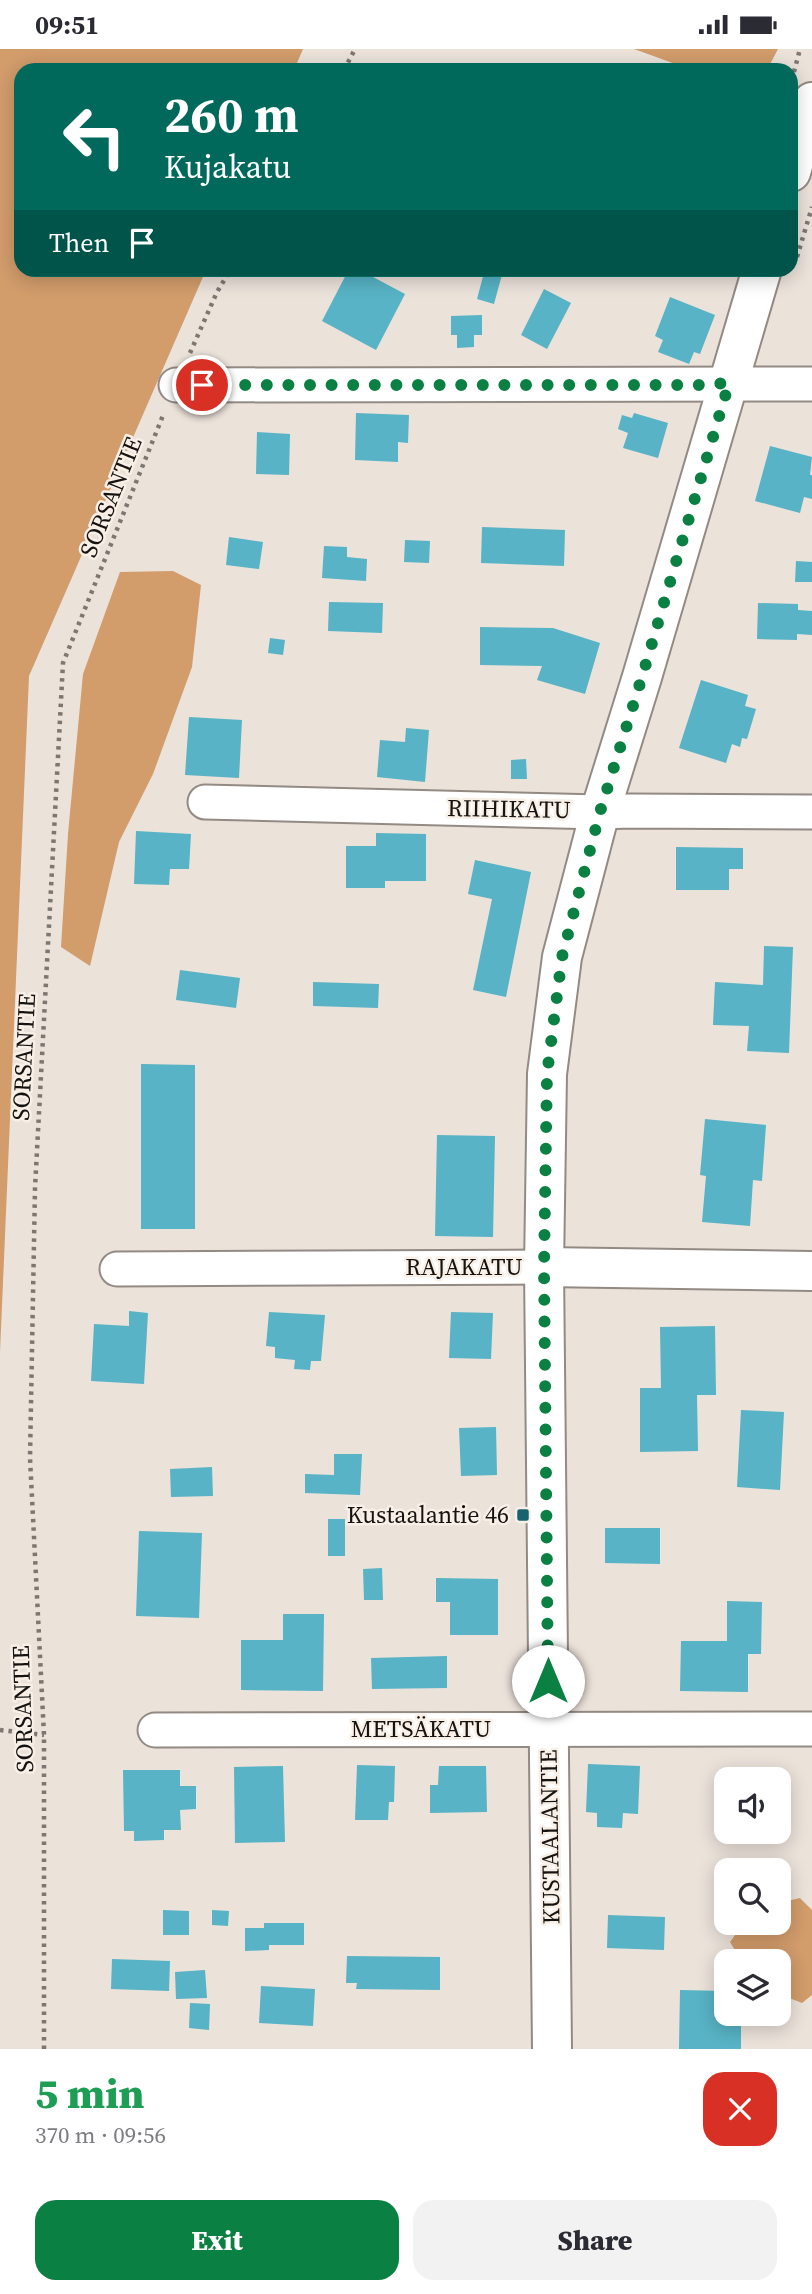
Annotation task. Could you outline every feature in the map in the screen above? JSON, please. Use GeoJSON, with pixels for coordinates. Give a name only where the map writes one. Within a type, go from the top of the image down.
{"type":"FeatureCollection","features":[{"type":"Feature","properties":{"kind":"main road"},"geometry":{"type":"LineString","coordinates":[[798,149],[812,103]]}},
{"type":"Feature","properties":{"kind":"main road","name":"KUSTAALANTIE"},"geometry":{"type":"LineString","coordinates":[[552,2049],[544,1267],[547,1074],[562,957],[600,812],[729,383],[775,277]]}},
{"type":"Feature","properties":{"kind":"main road","name":"RAJAKATU"},"geometry":{"type":"LineString","coordinates":[[544,1267],[812,1271]]}},
{"type":"Feature","properties":{"kind":"street"},"geometry":{"type":"LineString","coordinates":[[176,385],[812,383]]}},
{"type":"Feature","properties":{"kind":"street","name":"RIIHIKATU"},"geometry":{"type":"LineString","coordinates":[[205,802],[600,812],[812,812]]}},
{"type":"Feature","properties":{"kind":"street","name":"RAJAKATU"},"geometry":{"type":"LineString","coordinates":[[117,1269],[544,1267]]}},
{"type":"Feature","properties":{"kind":"street","name":"METSÄKATU"},"geometry":{"type":"LineString","coordinates":[[155,1730],[812,1729]]}},
{"type":"Feature","properties":{"kind":"path"},"geometry":{"type":"LineString","coordinates":[[798,233],[812,207]]}},
{"type":"Feature","properties":{"kind":"path","name":"SORSANTIE"},"geometry":{"type":"LineString","coordinates":[[44,2049],[44,1735],[30,1458],[35,1188],[63,663],[176,385],[226,277]]}},
{"type":"Feature","properties":{"kind":"path"},"geometry":{"type":"LineString","coordinates":[[0,1730],[44,1735]]}},
{"type":"Feature","properties":{"kind":"shaded area"},"geometry":{"type":"Polygon","coordinates":[[[0,49],[303,49],[297,63],[14,63],[14,277],[203,277],[29,676],[0,1352],[0,49]]]}},
{"type":"Feature","properties":{"kind":"shaded area"},"geometry":{"type":"Polygon","coordinates":[[[634,49],[778,49],[771,63],[673,63],[634,49]]]}},
{"type":"Feature","properties":{"kind":"shaded area"},"geometry":{"type":"Polygon","coordinates":[[[173,571],[201,585],[192,667],[153,774],[119,842],[90,966],[61,947],[83,674],[120,572],[173,571]]]}},
{"type":"Feature","properties":{"kind":"shaded area"},"geometry":{"type":"Polygon","coordinates":[[[800,1898],[812,1910],[812,1995],[802,2003],[791,1999],[791,1949],[734,1949],[730,1942],[735,1935],[791,1935],[791,1900],[800,1898]]]}},
{"type":"Feature","properties":{"kind":"building"},"geometry":{"type":"Polygon","coordinates":[[[345,277],[373,277],[405,294],[376,350],[322,321],[345,277]]]}},
{"type":"Feature","properties":{"kind":"building"},"geometry":{"type":"Polygon","coordinates":[[[483,277],[501,277],[494,304],[477,299],[483,277]]]}},
{"type":"Feature","properties":{"kind":"building"},"geometry":{"type":"Polygon","coordinates":[[[544,289],[571,303],[547,349],[521,335],[544,289]]]}},
{"type":"Feature","properties":{"kind":"building"},"geometry":{"type":"Polygon","coordinates":[[[670,297],[715,315],[700,354],[694,352],[689,364],[658,352],[663,340],[655,336],[670,297]]]}},
{"type":"Feature","properties":{"kind":"building"},"geometry":{"type":"Polygon","coordinates":[[[482,315],[482,335],[474,335],[474,347],[457,348],[457,335],[451,335],[451,316],[482,315]]]}},
{"type":"Feature","properties":{"kind":"building"},"geometry":{"type":"Polygon","coordinates":[[[356,413],[409,415],[408,443],[398,442],[398,462],[355,460],[356,413]]]}},
{"type":"Feature","properties":{"kind":"building"},"geometry":{"type":"Polygon","coordinates":[[[634,413],[668,423],[658,458],[623,448],[628,433],[618,429],[622,415],[632,418],[634,413]]]}},
{"type":"Feature","properties":{"kind":"building"},"geometry":{"type":"Polygon","coordinates":[[[257,432],[290,434],[289,475],[256,474],[257,432]]]}},
{"type":"Feature","properties":{"kind":"building"},"geometry":{"type":"Polygon","coordinates":[[[770,446],[812,457],[812,499],[804,497],[800,513],[755,501],[770,446]]]}},
{"type":"Feature","properties":{"kind":"building"},"geometry":{"type":"Polygon","coordinates":[[[482,527],[565,530],[564,566],[481,563],[482,527]]]}},
{"type":"Feature","properties":{"kind":"building"},"geometry":{"type":"Polygon","coordinates":[[[229,537],[263,542],[259,569],[226,565],[229,537]]]}},
{"type":"Feature","properties":{"kind":"building"},"geometry":{"type":"Polygon","coordinates":[[[405,540],[430,541],[429,563],[404,562],[405,540]]]}},
{"type":"Feature","properties":{"kind":"building"},"geometry":{"type":"Polygon","coordinates":[[[324,546],[347,547],[347,557],[367,559],[366,581],[322,578],[324,546]]]}},
{"type":"Feature","properties":{"kind":"building"},"geometry":{"type":"Polygon","coordinates":[[[796,561],[812,562],[812,582],[795,582],[796,561]]]}},
{"type":"Feature","properties":{"kind":"building"},"geometry":{"type":"Polygon","coordinates":[[[329,602],[383,603],[382,633],[328,631],[329,602]]]}},
{"type":"Feature","properties":{"kind":"building"},"geometry":{"type":"Polygon","coordinates":[[[758,603],[798,604],[798,610],[812,611],[812,635],[797,634],[797,640],[757,639],[758,603]]]}},
{"type":"Feature","properties":{"kind":"building"},"geometry":{"type":"Polygon","coordinates":[[[480,627],[553,628],[600,643],[585,694],[537,680],[542,666],[480,665],[480,627]]]}},
{"type":"Feature","properties":{"kind":"building"},"geometry":{"type":"Polygon","coordinates":[[[270,638],[285,640],[283,655],[268,653],[270,638]]]}},
{"type":"Feature","properties":{"kind":"building"},"geometry":{"type":"Polygon","coordinates":[[[701,680],[748,695],[745,706],[756,709],[747,739],[742,738],[740,747],[732,744],[726,763],[679,748],[701,680]]]}},
{"type":"Feature","properties":{"kind":"building"},"geometry":{"type":"Polygon","coordinates":[[[189,717],[242,720],[239,778],[185,775],[189,717]]]}},
{"type":"Feature","properties":{"kind":"building"},"geometry":{"type":"Polygon","coordinates":[[[406,728],[429,730],[425,782],[377,777],[380,740],[405,742],[406,728]]]}},
{"type":"Feature","properties":{"kind":"building"},"geometry":{"type":"Polygon","coordinates":[[[526,759],[527,779],[511,779],[511,760],[526,759]]]}},
{"type":"Feature","properties":{"kind":"building"},"geometry":{"type":"Polygon","coordinates":[[[136,831],[191,834],[189,869],[170,869],[169,885],[134,884],[136,831]]]}},
{"type":"Feature","properties":{"kind":"building"},"geometry":{"type":"Polygon","coordinates":[[[376,833],[426,834],[426,881],[385,881],[385,888],[346,888],[346,846],[376,846],[376,833]]]}},
{"type":"Feature","properties":{"kind":"building"},"geometry":{"type":"Polygon","coordinates":[[[676,847],[743,848],[743,869],[729,869],[729,890],[676,890],[676,847]]]}},
{"type":"Feature","properties":{"kind":"building"},"geometry":{"type":"Polygon","coordinates":[[[475,860],[531,872],[506,997],[473,990],[492,899],[468,894],[475,860]]]}},
{"type":"Feature","properties":{"kind":"building"},"geometry":{"type":"Polygon","coordinates":[[[764,946],[793,947],[789,1053],[747,1051],[749,1026],[713,1025],[715,982],[763,985],[764,946]]]}},
{"type":"Feature","properties":{"kind":"building"},"geometry":{"type":"Polygon","coordinates":[[[180,970],[240,978],[236,1008],[176,1000],[180,970]]]}},
{"type":"Feature","properties":{"kind":"building"},"geometry":{"type":"Polygon","coordinates":[[[313,982],[379,984],[378,1008],[313,1006],[313,982]]]}},
{"type":"Feature","properties":{"kind":"building"},"geometry":{"type":"Polygon","coordinates":[[[141,1064],[195,1065],[195,1229],[141,1229],[141,1064]]]}},
{"type":"Feature","properties":{"kind":"building"},"geometry":{"type":"Polygon","coordinates":[[[705,1119],[766,1125],[762,1181],[753,1180],[750,1226],[702,1222],[706,1176],[700,1175],[705,1119]]]}},
{"type":"Feature","properties":{"kind":"building"},"geometry":{"type":"Polygon","coordinates":[[[437,1135],[495,1136],[493,1237],[435,1236],[437,1135]]]}},
{"type":"Feature","properties":{"kind":"building"},"geometry":{"type":"Polygon","coordinates":[[[129,1311],[148,1313],[144,1384],[91,1381],[94,1324],[129,1326],[129,1311]]]}},
{"type":"Feature","properties":{"kind":"building"},"geometry":{"type":"Polygon","coordinates":[[[269,1312],[325,1315],[321,1361],[311,1361],[310,1370],[294,1369],[295,1360],[275,1358],[275,1347],[266,1346],[269,1312]]]}},
{"type":"Feature","properties":{"kind":"building"},"geometry":{"type":"Polygon","coordinates":[[[451,1312],[493,1313],[491,1359],[449,1358],[451,1312]]]}},
{"type":"Feature","properties":{"kind":"building"},"geometry":{"type":"Polygon","coordinates":[[[715,1326],[716,1395],[697,1395],[698,1451],[640,1452],[640,1388],[661,1388],[660,1327],[715,1326]]]}},
{"type":"Feature","properties":{"kind":"building"},"geometry":{"type":"Polygon","coordinates":[[[741,1410],[784,1412],[780,1490],[737,1487],[741,1410]]]}},
{"type":"Feature","properties":{"kind":"building"},"geometry":{"type":"Polygon","coordinates":[[[496,1427],[497,1475],[461,1476],[459,1428],[496,1427]]]}},
{"type":"Feature","properties":{"kind":"building"},"geometry":{"type":"Polygon","coordinates":[[[334,1454],[362,1454],[360,1495],[305,1493],[305,1474],[334,1475],[334,1454]]]}},
{"type":"Feature","properties":{"kind":"building"},"geometry":{"type":"Polygon","coordinates":[[[212,1467],[213,1496],[171,1497],[170,1469],[212,1467]]]}},
{"type":"Feature","properties":{"kind":"building"},"geometry":{"type":"Polygon","coordinates":[[[328,1519],[345,1519],[345,1556],[328,1556],[328,1519]]]}},
{"type":"Feature","properties":{"kind":"building"},"geometry":{"type":"Polygon","coordinates":[[[605,1528],[660,1528],[660,1564],[605,1563],[605,1528]]]}},
{"type":"Feature","properties":{"kind":"building"},"geometry":{"type":"Polygon","coordinates":[[[139,1531],[202,1533],[199,1618],[136,1616],[139,1531]]]}},
{"type":"Feature","properties":{"kind":"building"},"geometry":{"type":"Polygon","coordinates":[[[382,1568],[383,1600],[364,1600],[363,1569],[382,1568]]]}},
{"type":"Feature","properties":{"kind":"building"},"geometry":{"type":"Polygon","coordinates":[[[436,1578],[498,1579],[498,1635],[450,1635],[450,1602],[436,1602],[436,1578]]]}},
{"type":"Feature","properties":{"kind":"building"},"geometry":{"type":"Polygon","coordinates":[[[727,1601],[762,1602],[761,1654],[748,1654],[748,1692],[680,1691],[681,1641],[727,1641],[727,1601]]]}},
{"type":"Feature","properties":{"kind":"building"},"geometry":{"type":"Polygon","coordinates":[[[283,1614],[324,1614],[323,1691],[241,1690],[241,1640],[283,1640],[283,1614]]]}},
{"type":"Feature","properties":{"kind":"building"},"geometry":{"type":"Polygon","coordinates":[[[447,1656],[447,1688],[372,1689],[371,1658],[447,1656]]]}},
{"type":"Feature","properties":{"kind":"building"},"geometry":{"type":"Polygon","coordinates":[[[588,1764],[640,1766],[638,1814],[623,1813],[622,1828],[597,1827],[597,1813],[586,1812],[588,1764]]]}},
{"type":"Feature","properties":{"kind":"building"},"geometry":{"type":"Polygon","coordinates":[[[357,1765],[395,1766],[394,1802],[389,1802],[388,1820],[355,1820],[357,1765]]]}},
{"type":"Feature","properties":{"kind":"building"},"geometry":{"type":"Polygon","coordinates":[[[283,1766],[285,1842],[235,1843],[234,1767],[283,1766]]]}},
{"type":"Feature","properties":{"kind":"building"},"geometry":{"type":"Polygon","coordinates":[[[439,1766],[486,1766],[487,1812],[430,1813],[430,1785],[438,1785],[439,1766]]]}},
{"type":"Feature","properties":{"kind":"building"},"geometry":{"type":"Polygon","coordinates":[[[123,1770],[180,1770],[180,1786],[196,1786],[196,1809],[180,1810],[181,1830],[164,1830],[164,1840],[134,1841],[134,1831],[124,1831],[123,1770]]]}},
{"type":"Feature","properties":{"kind":"building"},"geometry":{"type":"Polygon","coordinates":[[[163,1910],[189,1911],[189,1935],[163,1935],[163,1910]]]}},
{"type":"Feature","properties":{"kind":"building"},"geometry":{"type":"Polygon","coordinates":[[[212,1910],[229,1911],[228,1926],[212,1925],[212,1910]]]}},
{"type":"Feature","properties":{"kind":"building"},"geometry":{"type":"Polygon","coordinates":[[[608,1915],[665,1917],[664,1950],[607,1948],[608,1915]]]}},
{"type":"Feature","properties":{"kind":"building"},"geometry":{"type":"Polygon","coordinates":[[[264,1923],[304,1923],[304,1945],[269,1945],[269,1950],[245,1951],[245,1928],[264,1928],[264,1923]]]}},
{"type":"Feature","properties":{"kind":"building"},"geometry":{"type":"Polygon","coordinates":[[[347,1956],[440,1957],[440,1990],[356,1989],[357,1983],[346,1983],[347,1956]]]}},
{"type":"Feature","properties":{"kind":"building"},"geometry":{"type":"Polygon","coordinates":[[[112,1959],[170,1961],[169,1991],[111,1989],[112,1959]]]}},
{"type":"Feature","properties":{"kind":"building"},"geometry":{"type":"Polygon","coordinates":[[[205,1970],[207,1998],[176,1999],[175,1972],[205,1970]]]}},
{"type":"Feature","properties":{"kind":"building"},"geometry":{"type":"Polygon","coordinates":[[[261,1986],[315,1989],[313,2026],[259,2023],[261,1986]]]}},
{"type":"Feature","properties":{"kind":"building"},"geometry":{"type":"Polygon","coordinates":[[[680,1990],[714,1991],[714,2026],[741,2026],[741,2049],[679,2049],[680,1990]]]}},
{"type":"Feature","properties":{"kind":"building"},"geometry":{"type":"Polygon","coordinates":[[[190,2003],[210,2004],[209,2030],[189,2028],[190,2003]]]}},
{"type":"Feature","properties":{"kind":"place","name":"Kustaalantie 46"},"geometry":{"type":"Point","coordinates":[523,1515]}},
{"type":"Feature","properties":{"kind":"route"},"geometry":{"type":"LineString","coordinates":[[202,385],[729,383],[600,812],[562,957],[547,1074],[544,1267],[548,1681]]}}]}
